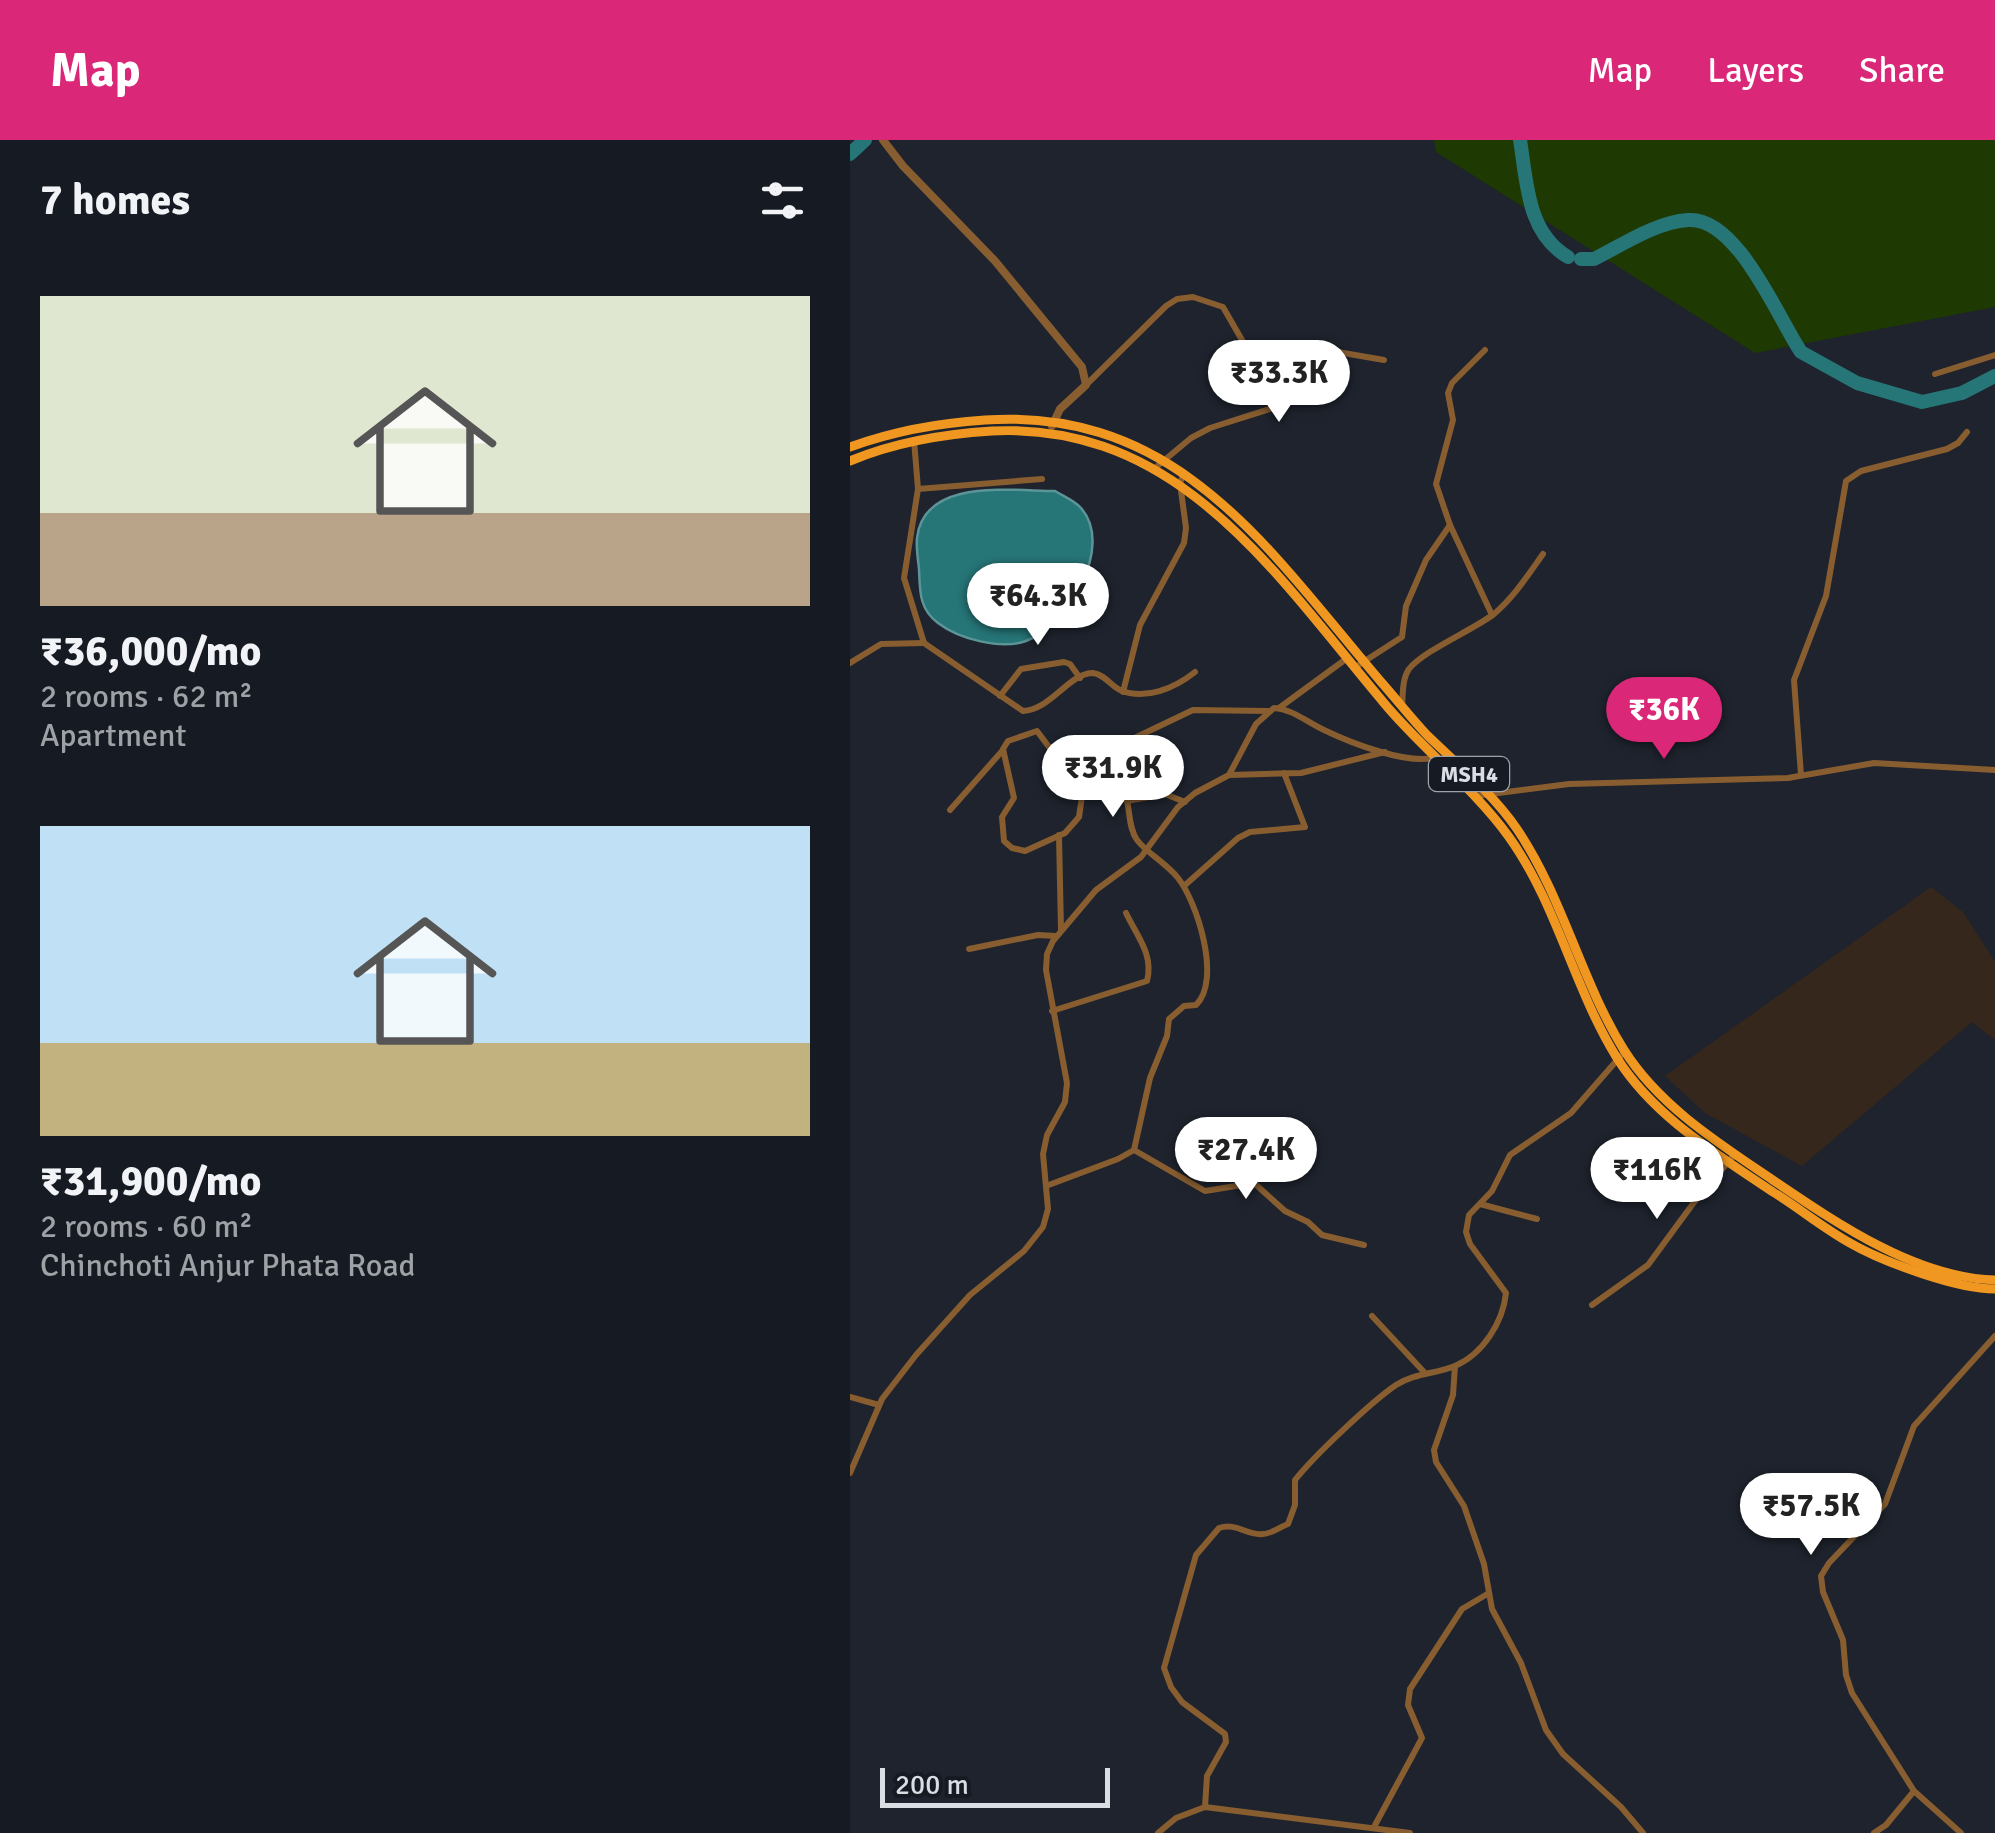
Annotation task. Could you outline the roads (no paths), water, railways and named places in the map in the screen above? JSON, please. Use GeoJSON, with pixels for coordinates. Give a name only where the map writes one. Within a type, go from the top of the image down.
{"type":"FeatureCollection","features":[{"type":"Feature","properties":{"kind":"main road","name":"MSH4"},"geometry":{"type":"LineString","coordinates":[[850,447],[1014,418],[1054,422],[1131,444],[1165,459],[1256,552],[1354,668],[1510,838],[1528,868],[1599,1027],[1661,1096],[1731,1158],[1850,1243],[1960,1285],[1995,1289]]}},
{"type":"Feature","properties":{"kind":"main road","name":"MSH4"},"geometry":{"type":"LineString","coordinates":[[850,461],[914,434],[1049,433],[1098,444],[1182,478],[1234,514],[1273,552],[1402,707],[1489,794],[1517,830],[1536,863],[1622,1056]]}},
{"type":"Feature","properties":{"kind":"main road","name":"MSH4"},"geometry":{"type":"LineString","coordinates":[[1731,1158],[1879,1246],[1950,1272],[1995,1280]]}},
{"type":"Feature","properties":{"kind":"street"},"geometry":{"type":"LineString","coordinates":[[883,140],[995,262],[1082,368],[1086,385]]}},
{"type":"Feature","properties":{"kind":"street"},"geometry":{"type":"LineString","coordinates":[[1049,433],[1060,409],[1166,306],[1187,297],[1222,307],[1250,354]]}},
{"type":"Feature","properties":{"kind":"street"},"geometry":{"type":"LineString","coordinates":[[1154,468],[1210,428],[1279,406],[1290,385],[1326,350],[1384,360]]}},
{"type":"Feature","properties":{"kind":"street"},"geometry":{"type":"LineString","coordinates":[[1486,350],[1458,374],[1448,393],[1454,420],[1436,484],[1450,525],[1492,615]]}},
{"type":"Feature","properties":{"kind":"street"},"geometry":{"type":"LineString","coordinates":[[1936,374],[1995,355]]}},
{"type":"Feature","properties":{"kind":"street"},"geometry":{"type":"LineString","coordinates":[[1801,776],[1796,676],[1826,596],[1846,481],[1861,471],[1947,449],[1966,432]]}},
{"type":"Feature","properties":{"kind":"street"},"geometry":{"type":"LineString","coordinates":[[914,434],[918,489],[904,578],[924,643]]}},
{"type":"Feature","properties":{"kind":"street"},"geometry":{"type":"LineString","coordinates":[[1122,692],[1140,625],[1184,543],[1182,478]]}},
{"type":"Feature","properties":{"kind":"street"},"geometry":{"type":"LineString","coordinates":[[918,489],[1042,480]]}},
{"type":"Feature","properties":{"kind":"street"},"geometry":{"type":"LineString","coordinates":[[1354,668],[1402,637],[1406,606],[1426,560],[1450,525]]}},
{"type":"Feature","properties":{"kind":"street"},"geometry":{"type":"LineString","coordinates":[[1402,707],[1409,669],[1492,615],[1511,598],[1542,554]]}},
{"type":"Feature","properties":{"kind":"street"},"geometry":{"type":"LineString","coordinates":[[850,662],[881,644],[924,643],[1000,696],[1029,711],[1090,673],[1122,692],[1166,691],[1194,672]]}},
{"type":"Feature","properties":{"kind":"street"},"geometry":{"type":"LineString","coordinates":[[1102,748],[1086,774],[1078,818],[1059,836],[1025,851],[1004,841],[1002,817],[1014,798],[1004,744],[1037,731],[1056,752],[1102,748],[1126,742],[1193,710],[1269,711],[1279,708],[1346,658]]}},
{"type":"Feature","properties":{"kind":"street"},"geometry":{"type":"LineString","coordinates":[[1000,696],[1021,669],[1064,662],[1080,678]]}},
{"type":"Feature","properties":{"kind":"street"},"geometry":{"type":"LineString","coordinates":[[1279,708],[1328,732],[1412,760],[1448,753]]}},
{"type":"Feature","properties":{"kind":"street"},"geometry":{"type":"LineString","coordinates":[[1229,775],[1256,724],[1269,711]]}},
{"type":"Feature","properties":{"kind":"street"},"geometry":{"type":"LineString","coordinates":[[950,810],[1004,749]]}},
{"type":"Feature","properties":{"kind":"street"},"geometry":{"type":"LineString","coordinates":[[850,1473],[879,1405],[916,1355],[970,1295],[1034,1240],[1043,1227],[1048,1208],[1043,1154],[1065,1102],[1067,1083],[1052,1011],[1047,954],[1059,934],[1096,890],[1141,857],[1185,802],[1229,775],[1284,773],[1344,764],[1386,752]]}},
{"type":"Feature","properties":{"kind":"street"},"geometry":{"type":"LineString","coordinates":[[1475,796],[1569,784],[1801,776],[1874,762],[1995,770]]}},
{"type":"Feature","properties":{"kind":"street"},"geometry":{"type":"LineString","coordinates":[[1184,886],[1250,832],[1305,827],[1284,773]]}},
{"type":"Feature","properties":{"kind":"street"},"geometry":{"type":"LineString","coordinates":[[1086,774],[1126,802],[1133,832],[1184,886],[1208,956],[1204,994],[1196,1004],[1184,1006],[1170,1019],[1150,1078],[1134,1150]]}},
{"type":"Feature","properties":{"kind":"street"},"geometry":{"type":"LineString","coordinates":[[1126,802],[1165,794],[1185,802]]}},
{"type":"Feature","properties":{"kind":"street"},"geometry":{"type":"LineString","coordinates":[[1059,836],[1059,934]]}},
{"type":"Feature","properties":{"kind":"street"},"geometry":{"type":"LineString","coordinates":[[1052,1011],[1147,982],[1150,976],[1146,949],[1126,913]]}},
{"type":"Feature","properties":{"kind":"street"},"geometry":{"type":"LineString","coordinates":[[969,949],[1059,934]]}},
{"type":"Feature","properties":{"kind":"street"},"geometry":{"type":"LineString","coordinates":[[1205,1807],[1207,1776],[1226,1742],[1225,1734],[1182,1702],[1164,1668],[1196,1555],[1219,1528],[1236,1526],[1266,1534],[1288,1524],[1295,1506],[1292,1488],[1299,1474],[1384,1395],[1424,1372],[1455,1366],[1482,1346],[1505,1308],[1506,1293],[1470,1244],[1466,1232],[1470,1215],[1492,1191],[1510,1154],[1571,1113],[1622,1056]]}},
{"type":"Feature","properties":{"kind":"street"},"geometry":{"type":"LineString","coordinates":[[1046,1186],[1134,1150]]}},
{"type":"Feature","properties":{"kind":"street"},"geometry":{"type":"LineString","coordinates":[[1134,1150],[1205,1191],[1254,1182],[1284,1211],[1308,1222],[1322,1235],[1364,1245]]}},
{"type":"Feature","properties":{"kind":"street"},"geometry":{"type":"LineString","coordinates":[[1592,1305],[1648,1265],[1731,1158]]}},
{"type":"Feature","properties":{"kind":"street"},"geometry":{"type":"LineString","coordinates":[[1480,1204],[1536,1219]]}},
{"type":"Feature","properties":{"kind":"street"},"geometry":{"type":"LineString","coordinates":[[1372,1316],[1424,1372]]}},
{"type":"Feature","properties":{"kind":"street"},"geometry":{"type":"LineString","coordinates":[[1960,1833],[1914,1790],[1852,1692],[1846,1675],[1843,1640],[1823,1592],[1821,1576],[1828,1563],[1884,1504],[1914,1426],[1995,1336]]}},
{"type":"Feature","properties":{"kind":"street"},"geometry":{"type":"LineString","coordinates":[[1455,1366],[1453,1395],[1434,1450],[1436,1462],[1464,1506],[1484,1564],[1492,1609],[1522,1663],[1546,1730],[1563,1754],[1621,1807],[1643,1833]]}},
{"type":"Feature","properties":{"kind":"street"},"geometry":{"type":"LineString","coordinates":[[850,1397],[879,1405]]}},
{"type":"Feature","properties":{"kind":"street"},"geometry":{"type":"LineString","coordinates":[[1374,1827],[1422,1738],[1408,1705],[1410,1688],[1462,1609],[1489,1594]]}},
{"type":"Feature","properties":{"kind":"street"},"geometry":{"type":"LineString","coordinates":[[1874,1833],[1886,1825],[1914,1790]]}},
{"type":"Feature","properties":{"kind":"street"},"geometry":{"type":"LineString","coordinates":[[1158,1833],[1176,1818],[1205,1807],[1410,1833]]}},
{"type":"Feature","properties":{"kind":"waterway"},"geometry":{"type":"LineString","coordinates":[[850,154],[865,140]]}},
{"type":"Feature","properties":{"kind":"waterway"},"geometry":{"type":"LineString","coordinates":[[1520,140],[1527,190],[1537,221],[1554,247],[1568,257]]}},
{"type":"Feature","properties":{"kind":"waterway"},"geometry":{"type":"LineString","coordinates":[[1581,259],[1594,259],[1664,225],[1688,220],[1706,223],[1739,251],[1801,352],[1857,383],[1922,402],[1962,393],[1995,376]]}}]}
